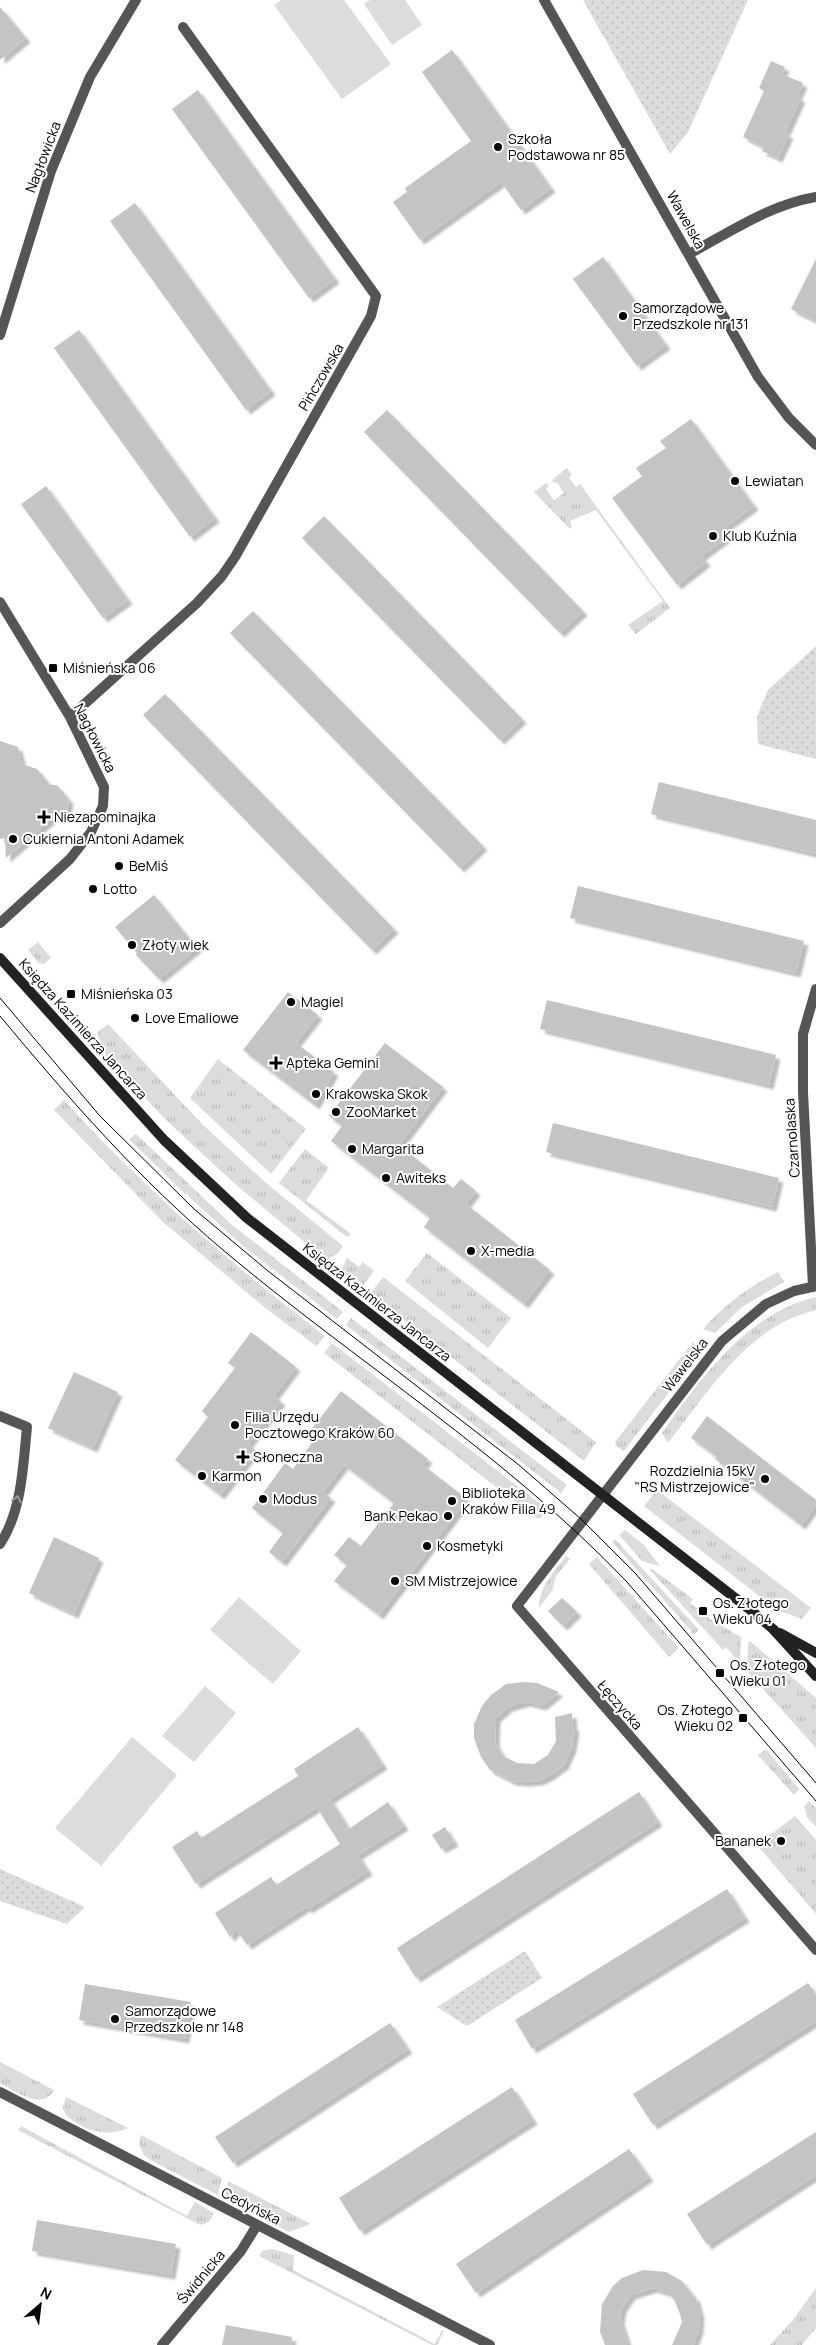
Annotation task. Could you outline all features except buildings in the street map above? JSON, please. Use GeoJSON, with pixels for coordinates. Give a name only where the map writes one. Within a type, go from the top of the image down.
{"type":"FeatureCollection","features":[{"type":"Feature","properties":{"kind":"street","name":"Nagłowicka"},"geometry":{"type":"LineString","coordinates":[[0,335],[51,171],[90,77],[136,0]]}},
{"type":"Feature","properties":{"kind":"street","name":"Wawelska"},"geometry":{"type":"LineString","coordinates":[[544,0],[758,377],[789,418],[816,445]]}},
{"type":"Feature","properties":{"kind":"street","name":"Pińczowska"},"geometry":{"type":"LineString","coordinates":[[70,717],[197,603],[222,576],[236,557],[371,316],[376,296],[183,27]]}},
{"type":"Feature","properties":{"kind":"street"},"geometry":{"type":"LineString","coordinates":[[689,254],[780,206],[816,197]]}},
{"type":"Feature","properties":{"kind":"street","name":"Nagłowicka"},"geometry":{"type":"LineString","coordinates":[[0,602],[70,717],[104,787],[103,806],[91,832],[70,859],[0,923]]}},
{"type":"Feature","properties":{"kind":"street","name":"Księdza Kazimierza Jancarza"},"geometry":{"type":"LineString","coordinates":[[0,958],[164,1140],[247,1218],[603,1494],[773,1629],[816,1676]]}},
{"type":"Feature","properties":{"kind":"street","name":"Czarnolaska"},"geometry":{"type":"LineString","coordinates":[[815,1287],[802,1092],[803,1034],[816,989]]}},
{"type":"Feature","properties":{"kind":"street","name":"Wawelska"},"geometry":{"type":"LineString","coordinates":[[603,1494],[722,1341],[766,1304],[794,1291],[815,1287]]}},
{"type":"Feature","properties":{"kind":"street"},"geometry":{"type":"LineString","coordinates":[[0,1416],[27,1428],[21,1478],[12,1517],[8,1532],[0,1544]]}},
{"type":"Feature","properties":{"kind":"street","name":"Łęczycka"},"geometry":{"type":"LineString","coordinates":[[603,1494],[517,1606],[816,1950]]}},
{"type":"Feature","properties":{"kind":"street","name":"Księdza Kazimierza Jancarza"},"geometry":{"type":"LineString","coordinates":[[773,1629],[816,1653]]}},
{"type":"Feature","properties":{"kind":"street","name":"Cedyńska"},"geometry":{"type":"LineString","coordinates":[[0,2092],[490,2345]]}},
{"type":"Feature","properties":{"kind":"street","name":"Świdnicka"},"geometry":{"type":"LineString","coordinates":[[162,2345],[241,2251],[257,2225]]}},
{"type":"Feature","properties":{"kind":"green space"},"geometry":{"type":"Polygon","coordinates":[[[281,0],[344,0],[391,64],[342,99],[274,5],[281,0]]]}},
{"type":"Feature","properties":{"kind":"green space"},"geometry":{"type":"Polygon","coordinates":[[[370,0],[405,0],[422,25],[392,45],[364,4],[370,0]]]}},
{"type":"Feature","properties":{"kind":"green space"},"geometry":{"type":"Polygon","coordinates":[[[583,0],[748,0],[688,132],[670,154],[583,0]]]}},
{"type":"Feature","properties":{"kind":"green space"},"geometry":{"type":"Polygon","coordinates":[[[567,468],[572,475],[569,478],[576,487],[580,484],[670,608],[636,634],[628,625],[663,601],[596,510],[570,521],[572,527],[570,529],[534,492],[546,483],[549,486],[546,489],[554,500],[564,493],[557,482],[554,483],[552,480],[567,468]]]}},
{"type":"Feature","properties":{"kind":"green space"},"geometry":{"type":"Polygon","coordinates":[[[816,646],[816,759],[758,744],[757,716],[768,690],[816,646]]]}},
{"type":"Feature","properties":{"kind":"green space"},"geometry":{"type":"Polygon","coordinates":[[[38,942],[51,958],[44,964],[39,963],[28,950],[38,942]]]}},
{"type":"Feature","properties":{"kind":"green space"},"geometry":{"type":"Polygon","coordinates":[[[108,1024],[202,1124],[265,1182],[343,1246],[338,1253],[326,1260],[234,1183],[168,1122],[106,1056],[97,1033],[108,1024]]]}},
{"type":"Feature","properties":{"kind":"green space"},"geometry":{"type":"Polygon","coordinates":[[[218,1059],[306,1129],[271,1174],[190,1098],[218,1059]]]}},
{"type":"Feature","properties":{"kind":"green space"},"geometry":{"type":"Polygon","coordinates":[[[64,1100],[125,1164],[189,1224],[325,1336],[316,1346],[264,1307],[163,1222],[54,1110],[64,1100]]]}},
{"type":"Feature","properties":{"kind":"green space"},"geometry":{"type":"Polygon","coordinates":[[[136,1134],[231,1224],[343,1312],[337,1319],[243,1246],[189,1197],[188,1193],[186,1195],[129,1139],[136,1134]]]}},
{"type":"Feature","properties":{"kind":"green space"},"geometry":{"type":"Polygon","coordinates":[[[305,1149],[329,1168],[306,1200],[351,1234],[347,1237],[279,1183],[305,1149]]]}},
{"type":"Feature","properties":{"kind":"green space"},"geometry":{"type":"Polygon","coordinates":[[[427,1253],[511,1318],[488,1348],[405,1281],[427,1253]]]}},
{"type":"Feature","properties":{"kind":"green space"},"geometry":{"type":"Polygon","coordinates":[[[347,1258],[359,1267],[363,1262],[374,1271],[361,1288],[341,1272],[347,1258]]]}},
{"type":"Feature","properties":{"kind":"green space"},"geometry":{"type":"Polygon","coordinates":[[[778,1272],[784,1282],[742,1307],[715,1333],[703,1329],[720,1311],[738,1297],[778,1272]]]}},
{"type":"Feature","properties":{"kind":"green space"},"geometry":{"type":"Polygon","coordinates":[[[383,1277],[596,1442],[584,1461],[370,1294],[383,1277]]]}},
{"type":"Feature","properties":{"kind":"green space"},"geometry":{"type":"Polygon","coordinates":[[[816,1297],[816,1310],[792,1318],[770,1330],[750,1345],[715,1382],[668,1443],[662,1433],[693,1391],[728,1350],[768,1317],[791,1305],[816,1297]]]}},
{"type":"Feature","properties":{"kind":"green space"},"geometry":{"type":"Polygon","coordinates":[[[351,1318],[567,1485],[561,1493],[346,1325],[351,1318]]]}},
{"type":"Feature","properties":{"kind":"green space"},"geometry":{"type":"Polygon","coordinates":[[[693,1342],[699,1353],[624,1451],[616,1446],[615,1442],[693,1342]]]}},
{"type":"Feature","properties":{"kind":"green space"},"geometry":{"type":"Polygon","coordinates":[[[332,1343],[547,1509],[541,1518],[536,1518],[324,1353],[332,1343]]]}},
{"type":"Feature","properties":{"kind":"green space"},"geometry":{"type":"Polygon","coordinates":[[[657,1490],[811,1608],[802,1619],[777,1610],[644,1506],[657,1490]]]}},
{"type":"Feature","properties":{"kind":"green space"},"geometry":{"type":"Polygon","coordinates":[[[625,1530],[644,1545],[660,1566],[642,1561],[619,1535],[625,1530]]]}},
{"type":"Feature","properties":{"kind":"green space"},"geometry":{"type":"Polygon","coordinates":[[[615,1539],[699,1630],[694,1634],[612,1542],[615,1539]]]}},
{"type":"Feature","properties":{"kind":"green space"},"geometry":{"type":"Polygon","coordinates":[[[566,1556],[570,1559],[556,1576],[552,1591],[539,1608],[544,1586],[566,1556]]]}},
{"type":"Feature","properties":{"kind":"green space"},"geometry":{"type":"Polygon","coordinates":[[[597,1557],[679,1648],[669,1657],[589,1564],[597,1557]]]}},
{"type":"Feature","properties":{"kind":"green space"},"geometry":{"type":"Polygon","coordinates":[[[652,1569],[693,1599],[690,1603],[713,1621],[741,1637],[740,1664],[726,1647],[723,1650],[650,1570],[652,1569]]]}},
{"type":"Feature","properties":{"kind":"green space"},"geometry":{"type":"Polygon","coordinates":[[[239,1597],[301,1651],[273,1684],[210,1630],[239,1597]]]}},
{"type":"Feature","properties":{"kind":"green space"},"geometry":{"type":"Polygon","coordinates":[[[750,1641],[816,1698],[816,1748],[747,1671],[748,1643],[750,1641]]]}},
{"type":"Feature","properties":{"kind":"green space"},"geometry":{"type":"Polygon","coordinates":[[[205,1686],[236,1713],[194,1762],[162,1736],[205,1686]]]}},
{"type":"Feature","properties":{"kind":"green space"},"geometry":{"type":"Polygon","coordinates":[[[132,1737],[177,1775],[101,1866],[55,1828],[132,1737]]]}},
{"type":"Feature","properties":{"kind":"green space"},"geometry":{"type":"Polygon","coordinates":[[[766,1749],[799,1789],[794,1795],[758,1755],[766,1749]]]}},
{"type":"Feature","properties":{"kind":"green space"},"geometry":{"type":"Polygon","coordinates":[[[809,1801],[816,1808],[816,1827],[807,1817],[804,1806],[809,1801]]]}},
{"type":"Feature","properties":{"kind":"green space"},"geometry":{"type":"Polygon","coordinates":[[[795,1816],[816,1840],[816,1914],[757,1845],[795,1816]]]}},
{"type":"Feature","properties":{"kind":"green space"},"geometry":{"type":"Polygon","coordinates":[[[0,1869],[85,1907],[67,1924],[0,1901],[0,1869]]]}},
{"type":"Feature","properties":{"kind":"green space"},"geometry":{"type":"Polygon","coordinates":[[[525,1951],[542,1978],[467,2026],[437,2007],[525,1951]]]}},
{"type":"Feature","properties":{"kind":"green space"},"geometry":{"type":"Polygon","coordinates":[[[0,2062],[54,2090],[43,2099],[36,2100],[21,2095],[0,2083],[0,2062]]]}},
{"type":"Feature","properties":{"kind":"green space"},"geometry":{"type":"Polygon","coordinates":[[[66,2097],[128,2128],[120,2131],[103,2132],[86,2128],[71,2120],[65,2114],[63,2107],[66,2097]]]}},
{"type":"Feature","properties":{"kind":"green space"},"geometry":{"type":"Polygon","coordinates":[[[21,2126],[187,2216],[195,2202],[214,2213],[209,2222],[200,2225],[18,2130],[21,2126]]]}},
{"type":"Feature","properties":{"kind":"green space"},"geometry":{"type":"Polygon","coordinates":[[[141,2135],[222,2178],[218,2195],[150,2160],[143,2154],[139,2144],[141,2135]]]}},
{"type":"Feature","properties":{"kind":"green space"},"geometry":{"type":"Polygon","coordinates":[[[228,2181],[311,2224],[289,2232],[225,2199],[228,2181]]]}},
{"type":"Feature","properties":{"kind":"green space"},"geometry":{"type":"Polygon","coordinates":[[[272,2249],[294,2255],[293,2270],[435,2344],[442,2330],[444,2331],[437,2345],[432,2345],[259,2256],[262,2251],[272,2249]]]}},
{"type":"Feature","properties":{"kind":"green space"},"geometry":{"type":"Polygon","coordinates":[[[816,2288],[816,2328],[802,2345],[770,2345],[792,2321],[816,2288]]]}},
{"type":"Feature","properties":{"kind":"tram line"},"geometry":{"type":"LineString","coordinates":[[0,998],[100,1116],[194,1209],[268,1271],[519,1465],[582,1520],[635,1573],[816,1783]]}},
{"type":"Feature","properties":{"kind":"tram line"},"geometry":{"type":"LineString","coordinates":[[0,1016],[106,1138],[192,1223],[274,1291],[430,1410],[532,1492],[580,1536],[627,1582],[816,1801]]}},
{"type":"Feature","properties":{"kind":"place","name":"Szkoła Podstawowa nr 85"},"geometry":{"type":"Point","coordinates":[498,147]}},
{"type":"Feature","properties":{"kind":"place","name":"Samorządowe Przedszkole nr 131"},"geometry":{"type":"Point","coordinates":[623,316]}},
{"type":"Feature","properties":{"kind":"place","name":"Lewiatan"},"geometry":{"type":"Point","coordinates":[735,481]}},
{"type":"Feature","properties":{"kind":"place","name":"Klub Kuźnia"},"geometry":{"type":"Point","coordinates":[713,536]}},
{"type":"Feature","properties":{"kind":"place","name":"Miśnieńska 06"},"geometry":{"type":"Point","coordinates":[53,668]}},
{"type":"Feature","properties":{"kind":"place","name":"Niezapominajka"},"geometry":{"type":"Point","coordinates":[44,817]}},
{"type":"Feature","properties":{"kind":"place","name":"Cukiernia Antoni Adamek"},"geometry":{"type":"Point","coordinates":[13,839]}},
{"type":"Feature","properties":{"kind":"place","name":"BeMiś"},"geometry":{"type":"Point","coordinates":[119,866]}},
{"type":"Feature","properties":{"kind":"place","name":"Lotto"},"geometry":{"type":"Point","coordinates":[93,889]}},
{"type":"Feature","properties":{"kind":"place","name":"Złoty wiek"},"geometry":{"type":"Point","coordinates":[132,945]}},
{"type":"Feature","properties":{"kind":"place","name":"Miśnieńska 03"},"geometry":{"type":"Point","coordinates":[71,994]}},
{"type":"Feature","properties":{"kind":"place","name":"Magiel"},"geometry":{"type":"Point","coordinates":[291,1002]}},
{"type":"Feature","properties":{"kind":"place","name":"Love Emaliowe"},"geometry":{"type":"Point","coordinates":[135,1018]}},
{"type":"Feature","properties":{"kind":"place","name":"Apteka Gemini"},"geometry":{"type":"Point","coordinates":[276,1063]}},
{"type":"Feature","properties":{"kind":"place","name":"Krakowska Skok"},"geometry":{"type":"Point","coordinates":[316,1094]}},
{"type":"Feature","properties":{"kind":"place","name":"ZooMarket"},"geometry":{"type":"Point","coordinates":[336,1112]}},
{"type":"Feature","properties":{"kind":"place","name":"Margarita"},"geometry":{"type":"Point","coordinates":[352,1149]}},
{"type":"Feature","properties":{"kind":"place","name":"Awiteks"},"geometry":{"type":"Point","coordinates":[386,1178]}},
{"type":"Feature","properties":{"kind":"place","name":"X-media"},"geometry":{"type":"Point","coordinates":[471,1251]}},
{"type":"Feature","properties":{"kind":"place","name":"Filia Urzędu Pocztowego Kraków 60"},"geometry":{"type":"Point","coordinates":[235,1425]}},
{"type":"Feature","properties":{"kind":"place","name":"Słoneczna"},"geometry":{"type":"Point","coordinates":[243,1457]}},
{"type":"Feature","properties":{"kind":"place","name":"Karmon"},"geometry":{"type":"Point","coordinates":[202,1476]}},
{"type":"Feature","properties":{"kind":"place","name":"Rozdzielnia 15kV \"RS Mistrzejowice\""},"geometry":{"type":"Point","coordinates":[765,1479]}},
{"type":"Feature","properties":{"kind":"place","name":"Modus"},"geometry":{"type":"Point","coordinates":[263,1499]}},
{"type":"Feature","properties":{"kind":"place","name":"Biblioteka Kraków Filia 49"},"geometry":{"type":"Point","coordinates":[452,1501]}},
{"type":"Feature","properties":{"kind":"place","name":"Bank Pekao"},"geometry":{"type":"Point","coordinates":[448,1516]}},
{"type":"Feature","properties":{"kind":"place","name":"Kosmetyki"},"geometry":{"type":"Point","coordinates":[427,1546]}},
{"type":"Feature","properties":{"kind":"place","name":"SM Mistrzejowice"},"geometry":{"type":"Point","coordinates":[395,1581]}},
{"type":"Feature","properties":{"kind":"place","name":"Os. Złotego Wieku 04"},"geometry":{"type":"Point","coordinates":[703,1611]}},
{"type":"Feature","properties":{"kind":"place","name":"Os. Złotego Wieku 01"},"geometry":{"type":"Point","coordinates":[720,1673]}},
{"type":"Feature","properties":{"kind":"place","name":"Os. Złotego Wieku 02"},"geometry":{"type":"Point","coordinates":[743,1718]}},
{"type":"Feature","properties":{"kind":"place","name":"Bananek"},"geometry":{"type":"Point","coordinates":[781,1841]}},
{"type":"Feature","properties":{"kind":"place","name":"Samorządowe Przedszkole nr 148"},"geometry":{"type":"Point","coordinates":[115,2019]}}]}
